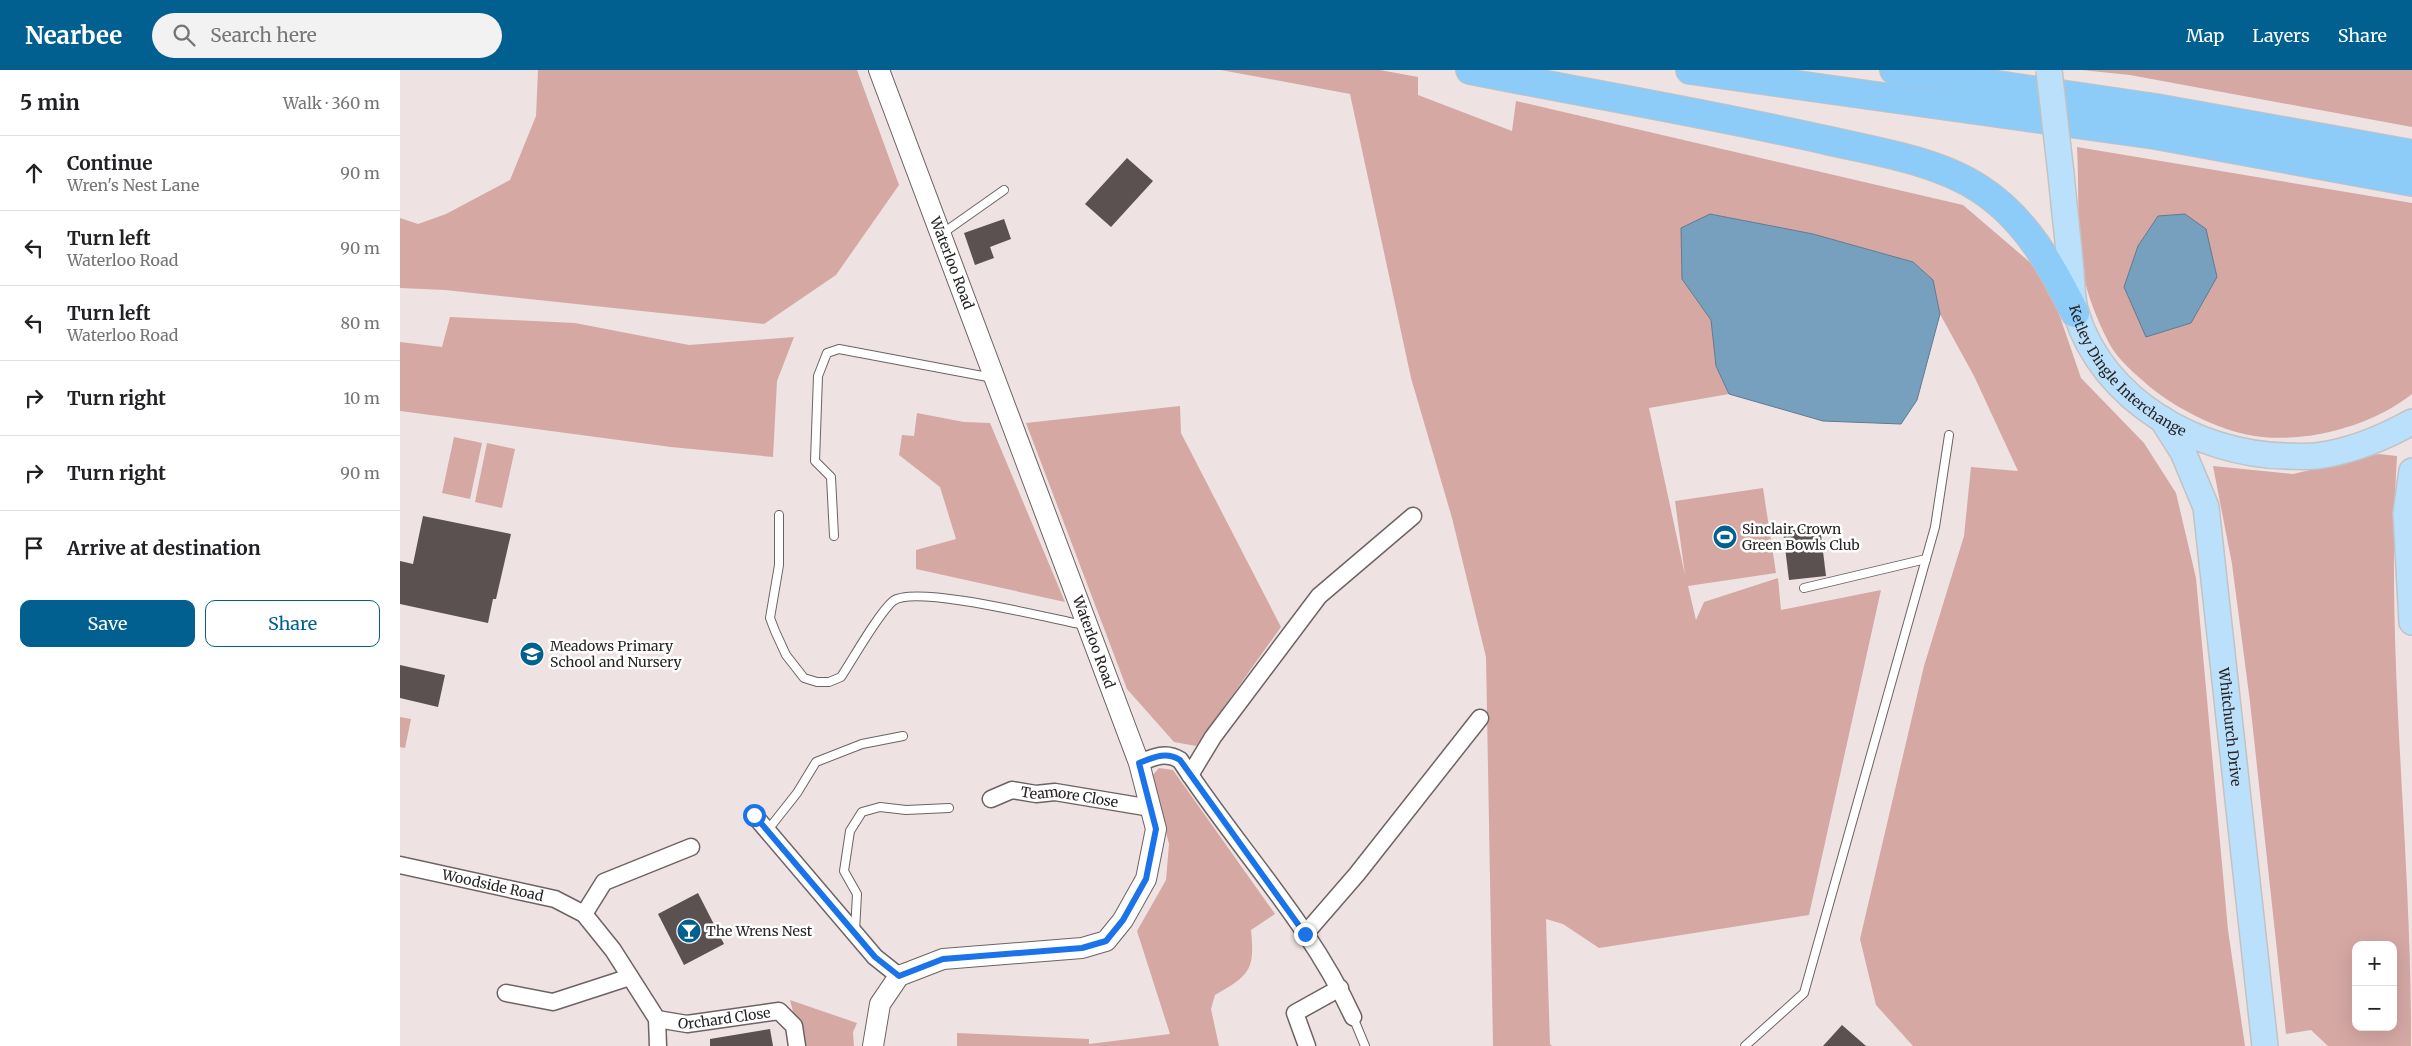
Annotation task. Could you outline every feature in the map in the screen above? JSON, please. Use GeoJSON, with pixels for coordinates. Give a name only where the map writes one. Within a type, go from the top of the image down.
{"type":"FeatureCollection","features":[{"type":"Feature","properties":{"kind":"highway"},"geometry":{"type":"LineString","coordinates":[[1470,70],[1796,134],[1896,156],[1959,176],[1981,189],[2017,218],[2048,259],[2075,313]]}},
{"type":"Feature","properties":{"kind":"highway"},"geometry":{"type":"LineString","coordinates":[[1690,70],[2155,135],[2412,182]]}},
{"type":"Feature","properties":{"kind":"highway"},"geometry":{"type":"LineString","coordinates":[[1894,70],[2156,108],[2412,154]]}},
{"type":"Feature","properties":{"kind":"main road","name":"Ketley Dingle Interchange"},"geometry":{"type":"LineString","coordinates":[[2050,70],[2075,313],[2093,353],[2117,384],[2148,410],[2198,438],[2234,450],[2272,455],[2315,456],[2361,445],[2412,422]]}},
{"type":"Feature","properties":{"kind":"main road","name":"Whitchurch Drive"},"geometry":{"type":"LineString","coordinates":[[2162,419],[2183,452],[2206,507],[2265,1046]]}},
{"type":"Feature","properties":{"kind":"main road"},"geometry":{"type":"LineString","coordinates":[[2412,471],[2406,513],[2412,622]]}},
{"type":"Feature","properties":{"kind":"street","name":"Waterloo Road"},"geometry":{"type":"LineString","coordinates":[[879,70],[1139,763],[1156,829],[1146,879],[1123,920],[1106,941],[1082,948],[943,959],[899,976]]}},
{"type":"Feature","properties":{"kind":"street"},"geometry":{"type":"LineString","coordinates":[[1190,775],[1213,737],[1319,596],[1413,516]]}},
{"type":"Feature","properties":{"kind":"street"},"geometry":{"type":"LineString","coordinates":[[1305,934],[1357,874],[1480,718]]}},
{"type":"Feature","properties":{"kind":"street"},"geometry":{"type":"LineString","coordinates":[[1139,763],[1154,757],[1172,754],[1180,760],[1305,934],[1340,988],[1353,1017]]}},
{"type":"Feature","properties":{"kind":"street","name":"Teamore Close"},"geometry":{"type":"LineString","coordinates":[[991,799],[1012,790],[1036,794],[1055,792],[1151,808]]}},
{"type":"Feature","properties":{"kind":"street"},"geometry":{"type":"LineString","coordinates":[[754,815],[875,957],[899,976],[880,1004],[873,1046]]}},
{"type":"Feature","properties":{"kind":"street"},"geometry":{"type":"LineString","coordinates":[[584,914],[604,882],[691,847]]}},
{"type":"Feature","properties":{"kind":"street","name":"Woodside Road"},"geometry":{"type":"LineString","coordinates":[[400,865],[555,899],[584,914],[598,930],[657,1019]]}},
{"type":"Feature","properties":{"kind":"street"},"geometry":{"type":"LineString","coordinates":[[506,992],[553,1002],[630,977]]}},
{"type":"Feature","properties":{"kind":"street"},"geometry":{"type":"LineString","coordinates":[[1307,1046],[1295,1013],[1340,988]]}},
{"type":"Feature","properties":{"kind":"street","name":"Orchard Close"},"geometry":{"type":"LineString","coordinates":[[657,1019],[687,1024],[779,1011],[794,1026],[797,1046]]}},
{"type":"Feature","properties":{"kind":"street"},"geometry":{"type":"LineString","coordinates":[[657,1019],[658,1046]]}},
{"type":"Feature","properties":{"kind":"lane"},"geometry":{"type":"LineString","coordinates":[[941,235],[1004,190]]}},
{"type":"Feature","properties":{"kind":"lane"},"geometry":{"type":"LineString","coordinates":[[834,536],[831,477],[815,461],[818,376],[827,354],[839,350],[995,378]]}},
{"type":"Feature","properties":{"kind":"lane"},"geometry":{"type":"LineString","coordinates":[[1745,1046],[1804,993],[1935,527],[1949,434]]}},
{"type":"Feature","properties":{"kind":"lane"},"geometry":{"type":"LineString","coordinates":[[779,515],[779,565],[770,618],[786,654],[804,678],[817,682],[829,682],[841,677],[894,601],[912,595],[960,601],[1088,626]]}},
{"type":"Feature","properties":{"kind":"lane"},"geometry":{"type":"LineString","coordinates":[[1804,588],[1926,559]]}},
{"type":"Feature","properties":{"kind":"lane"},"geometry":{"type":"LineString","coordinates":[[767,830],[797,792],[816,762],[862,744],[902,736]]}},
{"type":"Feature","properties":{"kind":"lane"},"geometry":{"type":"LineString","coordinates":[[855,933],[856,894],[844,871],[850,832],[862,812],[880,807],[906,810],[949,808]]}},
{"type":"Feature","properties":{"kind":"lane"},"geometry":{"type":"LineString","coordinates":[[1353,1017],[1365,1046]]}},
{"type":"Feature","properties":{"kind":"shaded area"},"geometry":{"type":"Polygon","coordinates":[[[538,70],[857,70],[899,185],[836,275],[764,324],[445,290],[400,288],[400,218],[418,224],[446,214],[510,180],[536,116],[538,70]]]}},
{"type":"Feature","properties":{"kind":"shaded area"},"geometry":{"type":"Polygon","coordinates":[[[1221,70],[1380,70],[1418,77],[1418,95],[1512,131],[1516,101],[1963,205],[2046,276],[2081,378],[2144,443],[2176,493],[2196,578],[2228,930],[2245,1046],[1913,1046],[1876,1005],[1860,939],[1924,666],[1964,536],[1971,467],[2018,471],[1974,376],[1940,314],[1933,280],[1913,262],[1813,234],[1710,214],[1682,279],[1711,320],[1716,366],[1729,394],[1649,408],[1685,575],[1675,501],[1763,488],[1776,573],[1688,586],[1696,620],[1704,602],[1778,578],[1781,610],[1881,590],[1809,915],[1599,948],[1563,924],[1546,919],[1550,1044],[1552,1046],[1493,1046],[1486,657],[1452,518],[1411,378],[1350,94],[1221,70]]]}},
{"type":"Feature","properties":{"kind":"shaded area"},"geometry":{"type":"Polygon","coordinates":[[[2082,70],[2412,70],[2412,127],[2130,75],[2082,70]]]}},
{"type":"Feature","properties":{"kind":"shaded area"},"geometry":{"type":"Polygon","coordinates":[[[2077,147],[2412,203],[2412,394],[2396,405],[2361,423],[2321,434],[2281,438],[2248,435],[2218,426],[2203,420],[2162,396],[2133,372],[2112,349],[2090,299],[2081,257],[2077,147]]]}},
{"type":"Feature","properties":{"kind":"shaded area"},"geometry":{"type":"Polygon","coordinates":[[[450,317],[575,323],[689,345],[794,337],[777,381],[773,457],[671,447],[400,411],[400,342],[442,347],[450,317]]]}},
{"type":"Feature","properties":{"kind":"shaded area"},"geometry":{"type":"Polygon","coordinates":[[[1180,406],[1181,433],[1281,627],[1196,746],[1174,742],[1127,689],[1026,423],[1180,406]]]}},
{"type":"Feature","properties":{"kind":"shaded area"},"geometry":{"type":"Polygon","coordinates":[[[917,413],[964,422],[990,423],[1065,602],[916,569],[916,550],[956,539],[940,487],[899,455],[902,435],[914,436],[917,413]]]}},
{"type":"Feature","properties":{"kind":"shaded area"},"geometry":{"type":"Polygon","coordinates":[[[454,437],[482,443],[470,499],[442,493],[454,437]]]}},
{"type":"Feature","properties":{"kind":"shaded area"},"geometry":{"type":"Polygon","coordinates":[[[487,443],[515,449],[502,508],[475,502],[487,443]]]}},
{"type":"Feature","properties":{"kind":"shaded area"},"geometry":{"type":"Polygon","coordinates":[[[2379,454],[2397,456],[2394,604],[2408,898],[2411,1046],[2328,1046],[2311,1030],[2286,1034],[2250,702],[2232,564],[2213,466],[2293,474],[2379,454]]]}},
{"type":"Feature","properties":{"kind":"shaded area"},"geometry":{"type":"Polygon","coordinates":[[[400,717],[411,719],[405,748],[400,747],[400,717]]]}},
{"type":"Feature","properties":{"kind":"shaded area"},"geometry":{"type":"Polygon","coordinates":[[[1159,768],[1173,770],[1275,914],[1251,930],[1252,954],[1248,970],[1236,982],[1215,995],[1211,1009],[1219,1046],[957,1046],[957,1033],[1089,1039],[1089,1044],[1170,1034],[1137,931],[1166,880],[1169,844],[1152,776],[1159,768]]]}},
{"type":"Feature","properties":{"kind":"shaded area"},"geometry":{"type":"Polygon","coordinates":[[[790,1000],[857,1023],[853,1032],[854,1046],[802,1046],[790,1000]]]}},
{"type":"Feature","properties":{"kind":"water"},"geometry":{"type":"Polygon","coordinates":[[[1710,214],[1813,234],[1913,262],[1933,280],[1940,314],[1917,400],[1901,424],[1823,421],[1729,394],[1716,366],[1711,320],[1682,279],[1681,228],[1710,214]]]}},
{"type":"Feature","properties":{"kind":"water"},"geometry":{"type":"Polygon","coordinates":[[[2185,214],[2206,229],[2217,277],[2191,323],[2146,337],[2124,287],[2138,246],[2158,216],[2185,214]]]}},
{"type":"Feature","properties":{"kind":"building"},"geometry":{"type":"Polygon","coordinates":[[[1127,158],[1153,181],[1111,227],[1085,204],[1127,158]]]}},
{"type":"Feature","properties":{"kind":"building"},"geometry":{"type":"Polygon","coordinates":[[[1004,219],[1011,239],[990,247],[994,258],[975,265],[964,233],[1004,219]]]}},
{"type":"Feature","properties":{"kind":"building"},"geometry":{"type":"Polygon","coordinates":[[[423,516],[511,534],[496,599],[493,599],[488,623],[400,604],[400,561],[413,564],[423,516]]]}},
{"type":"Feature","properties":{"kind":"building"},"geometry":{"type":"Polygon","coordinates":[[[1820,527],[1826,576],[1789,580],[1783,531],[1820,527]]]}},
{"type":"Feature","properties":{"kind":"building"},"geometry":{"type":"Polygon","coordinates":[[[400,665],[445,675],[438,707],[400,698],[400,665]]]}},
{"type":"Feature","properties":{"kind":"building"},"geometry":{"type":"Polygon","coordinates":[[[698,893],[724,944],[684,965],[658,914],[698,893]]]}},
{"type":"Feature","properties":{"kind":"building"},"geometry":{"type":"Polygon","coordinates":[[[1842,1025],[1866,1046],[1823,1046],[1842,1025]]]}},
{"type":"Feature","properties":{"kind":"building"},"geometry":{"type":"Polygon","coordinates":[[[770,1029],[773,1046],[710,1046],[710,1039],[770,1029]]]}},
{"type":"Feature","properties":{"kind":"place","name":"Sinclair Crown Green Bowls Club"},"geometry":{"type":"Point","coordinates":[1725,537]}},
{"type":"Feature","properties":{"kind":"place","name":"Meadows Primary School and Nursery"},"geometry":{"type":"Point","coordinates":[532,654]}},
{"type":"Feature","properties":{"kind":"place","name":"The Wrens Nest"},"geometry":{"type":"Point","coordinates":[689,931]}},
{"type":"Feature","properties":{"kind":"route"},"geometry":{"type":"LineString","coordinates":[[754,815],[875,957],[899,976],[943,959],[1082,948],[1106,941],[1123,920],[1146,879],[1156,829],[1139,763],[1154,757],[1172,754],[1180,760],[1305,934]]}}]}
